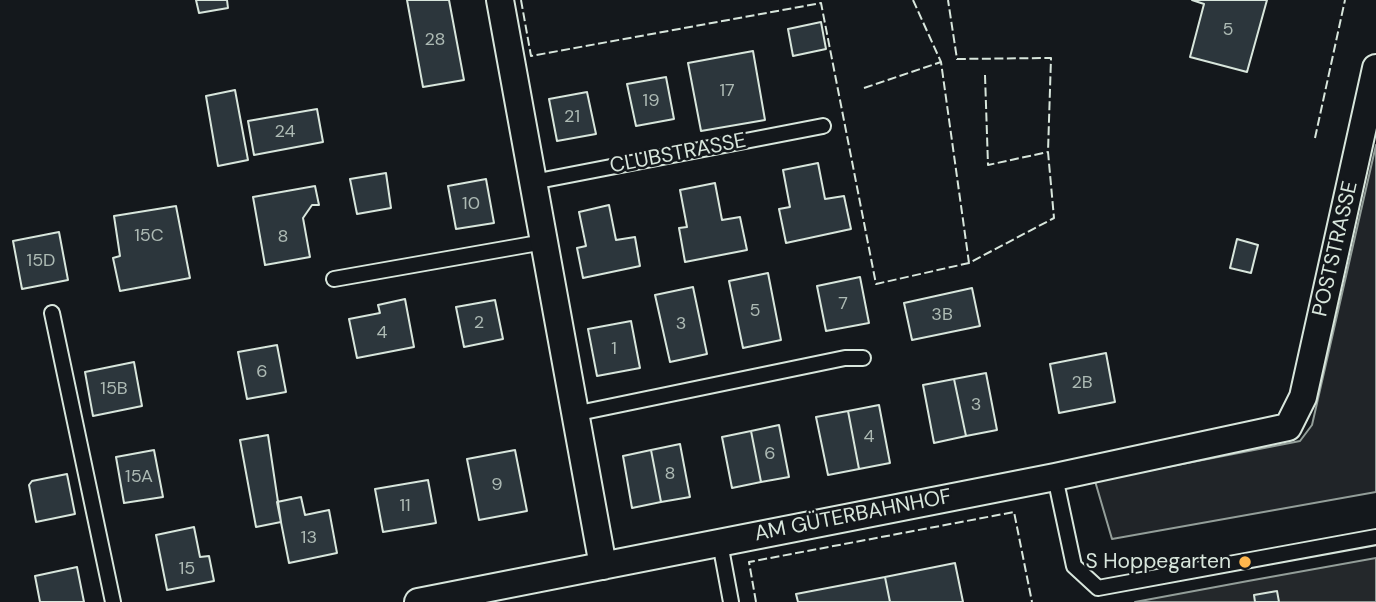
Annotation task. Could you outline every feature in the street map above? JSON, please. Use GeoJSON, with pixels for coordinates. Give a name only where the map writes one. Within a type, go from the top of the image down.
{"type":"FeatureCollection","features":[{"type":"Feature","properties":{"kind":"street"},"geometry":{"type":"LineString","coordinates":[[500,0],[603,566]]}},
{"type":"Feature","properties":{"kind":"street","name":"POSTSTRASSE"},"geometry":{"type":"LineString","coordinates":[[1288,427],[1303,397],[1376,68]]}},
{"type":"Feature","properties":{"kind":"street","name":"AM GÜTERBAHNHOF"},"geometry":{"type":"LineString","coordinates":[[418,602],[1055,477],[1288,427]]}},
{"type":"Feature","properties":{"kind":"lane","name":"CLUBSTRASSE"},"geometry":{"type":"LineString","coordinates":[[533,182],[823,126]]}},
{"type":"Feature","properties":{"kind":"lane"},"geometry":{"type":"LineString","coordinates":[[334,279],[544,242]]}},
{"type":"Feature","properties":{"kind":"lane"},"geometry":{"type":"LineString","coordinates":[[52,313],[113,602]]}},
{"type":"Feature","properties":{"kind":"lane"},"geometry":{"type":"LineString","coordinates":[[574,414],[845,358],[863,358]]}},
{"type":"Feature","properties":{"kind":"lane"},"geometry":{"type":"LineString","coordinates":[[1055,477],[1074,566],[1098,588],[1376,537]]}},
{"type":"Feature","properties":{"kind":"lane"},"geometry":{"type":"LineString","coordinates":[[720,543],[731,602]]}},
{"type":"Feature","properties":{"kind":"shaded area"},"geometry":{"type":"Polygon","coordinates":[[[1376,145],[1376,492],[1112,539],[1095,481],[1300,441],[1312,425],[1376,145]]]}},
{"type":"Feature","properties":{"kind":"shaded area"},"geometry":{"type":"Polygon","coordinates":[[[1376,558],[1376,602],[1135,602],[1248,581],[1376,558]]]}},
{"type":"Feature","properties":{"kind":"building"},"geometry":{"type":"Polygon","coordinates":[[[196,0],[227,0],[228,8],[199,13],[196,0]]]}},
{"type":"Feature","properties":{"kind":"building"},"geometry":{"type":"Polygon","coordinates":[[[407,0],[449,0],[464,80],[423,87],[407,0]]]}},
{"type":"Feature","properties":{"kind":"building"},"geometry":{"type":"Polygon","coordinates":[[[1192,0],[1267,0],[1247,72],[1190,57],[1204,4],[1192,0]]]}},
{"type":"Feature","properties":{"kind":"building"},"geometry":{"type":"Polygon","coordinates":[[[821,22],[826,49],[793,56],[788,29],[821,22]]]}},
{"type":"Feature","properties":{"kind":"building"},"geometry":{"type":"Polygon","coordinates":[[[753,51],[765,120],[701,131],[688,63],[753,51]]]}},
{"type":"Feature","properties":{"kind":"building"},"geometry":{"type":"Polygon","coordinates":[[[666,77],[674,119],[636,126],[627,84],[666,77]]]}},
{"type":"Feature","properties":{"kind":"building"},"geometry":{"type":"Polygon","coordinates":[[[235,90],[248,160],[218,166],[206,96],[235,90]]]}},
{"type":"Feature","properties":{"kind":"building"},"geometry":{"type":"Polygon","coordinates":[[[587,92],[596,134],[557,141],[549,99],[587,92]]]}},
{"type":"Feature","properties":{"kind":"building"},"geometry":{"type":"Polygon","coordinates":[[[317,109],[323,142],[254,155],[248,121],[317,109]]]}},
{"type":"Feature","properties":{"kind":"building"},"geometry":{"type":"Polygon","coordinates":[[[818,163],[825,199],[844,196],[851,229],[786,243],[779,209],[790,207],[783,170],[818,163]]]}},
{"type":"Feature","properties":{"kind":"building"},"geometry":{"type":"Polygon","coordinates":[[[386,173],[391,208],[357,214],[350,179],[386,173]]]}},
{"type":"Feature","properties":{"kind":"building"},"geometry":{"type":"Polygon","coordinates":[[[486,179],[494,223],[456,229],[448,186],[486,179]]]}},
{"type":"Feature","properties":{"kind":"building"},"geometry":{"type":"Polygon","coordinates":[[[715,183],[722,220],[740,217],[747,250],[685,262],[679,228],[687,227],[680,190],[715,183]]]}},
{"type":"Feature","properties":{"kind":"building"},"geometry":{"type":"Polygon","coordinates":[[[315,186],[319,205],[312,205],[303,218],[310,257],[265,265],[253,197],[315,186]]]}},
{"type":"Feature","properties":{"kind":"building"},"geometry":{"type":"Polygon","coordinates":[[[609,205],[616,240],[635,237],[640,266],[583,278],[577,248],[586,246],[579,212],[609,205]]]}},
{"type":"Feature","properties":{"kind":"building"},"geometry":{"type":"Polygon","coordinates":[[[176,206],[190,278],[120,291],[113,258],[120,256],[114,216],[176,206]]]}},
{"type":"Feature","properties":{"kind":"building"},"geometry":{"type":"Polygon","coordinates":[[[59,232],[68,280],[22,289],[13,241],[59,232]]]}},
{"type":"Feature","properties":{"kind":"building"},"geometry":{"type":"Polygon","coordinates":[[[1237,239],[1258,245],[1251,273],[1230,268],[1237,239]]]}},
{"type":"Feature","properties":{"kind":"building"},"geometry":{"type":"Polygon","coordinates":[[[768,273],[781,340],[743,348],[729,281],[768,273]]]}},
{"type":"Feature","properties":{"kind":"building"},"geometry":{"type":"Polygon","coordinates":[[[860,277],[869,323],[826,331],[817,286],[860,277]]]}},
{"type":"Feature","properties":{"kind":"building"},"geometry":{"type":"Polygon","coordinates":[[[693,287],[707,354],[670,362],[655,295],[693,287]]]}},
{"type":"Feature","properties":{"kind":"building"},"geometry":{"type":"Polygon","coordinates":[[[972,288],[980,326],[912,340],[904,303],[972,288]]]}},
{"type":"Feature","properties":{"kind":"building"},"geometry":{"type":"Polygon","coordinates":[[[405,299],[414,347],[357,358],[349,319],[380,313],[378,305],[405,299]]]}},
{"type":"Feature","properties":{"kind":"building"},"geometry":{"type":"Polygon","coordinates":[[[495,300],[503,339],[464,347],[456,307],[495,300]]]}},
{"type":"Feature","properties":{"kind":"building"},"geometry":{"type":"Polygon","coordinates":[[[631,321],[640,368],[597,376],[588,329],[631,321]]]}},
{"type":"Feature","properties":{"kind":"building"},"geometry":{"type":"Polygon","coordinates":[[[277,345],[286,392],[247,399],[238,352],[277,345]]]}},
{"type":"Feature","properties":{"kind":"building"},"geometry":{"type":"Polygon","coordinates":[[[1106,353],[1115,402],[1059,413],[1050,364],[1106,353]]]}},
{"type":"Feature","properties":{"kind":"building"},"geometry":{"type":"Polygon","coordinates":[[[134,362],[142,406],[93,416],[85,372],[134,362]]]}},
{"type":"Feature","properties":{"kind":"building"},"geometry":{"type":"Polygon","coordinates":[[[986,373],[997,430],[966,436],[954,379],[986,373]]]}},
{"type":"Feature","properties":{"kind":"building"},"geometry":{"type":"Polygon","coordinates":[[[954,379],[966,436],[934,443],[923,385],[954,379]]]}},
{"type":"Feature","properties":{"kind":"building"},"geometry":{"type":"Polygon","coordinates":[[[879,405],[890,463],[859,469],[848,411],[879,405]]]}},
{"type":"Feature","properties":{"kind":"building"},"geometry":{"type":"Polygon","coordinates":[[[848,411],[859,469],[828,475],[816,417],[848,411]]]}},
{"type":"Feature","properties":{"kind":"building"},"geometry":{"type":"Polygon","coordinates":[[[779,425],[789,477],[761,482],[751,431],[779,425]]]}},
{"type":"Feature","properties":{"kind":"building"},"geometry":{"type":"Polygon","coordinates":[[[751,431],[761,482],[732,488],[722,437],[751,431]]]}},
{"type":"Feature","properties":{"kind":"building"},"geometry":{"type":"Polygon","coordinates":[[[268,435],[281,522],[256,527],[240,440],[268,435]]]}},
{"type":"Feature","properties":{"kind":"building"},"geometry":{"type":"Polygon","coordinates":[[[680,444],[690,497],[661,502],[651,450],[680,444]]]}},
{"type":"Feature","properties":{"kind":"building"},"geometry":{"type":"Polygon","coordinates":[[[154,450],[163,497],[124,503],[116,457],[154,450]]]}},
{"type":"Feature","properties":{"kind":"building"},"geometry":{"type":"Polygon","coordinates":[[[515,450],[527,511],[479,520],[467,459],[515,450]]]}},
{"type":"Feature","properties":{"kind":"building"},"geometry":{"type":"Polygon","coordinates":[[[651,450],[661,502],[632,508],[623,456],[651,450]]]}},
{"type":"Feature","properties":{"kind":"building"},"geometry":{"type":"Polygon","coordinates":[[[67,474],[75,514],[36,522],[29,485],[32,481],[67,474]]]}},
{"type":"Feature","properties":{"kind":"building"},"geometry":{"type":"Polygon","coordinates":[[[428,480],[436,523],[383,532],[375,489],[428,480]]]}},
{"type":"Feature","properties":{"kind":"building"},"geometry":{"type":"Polygon","coordinates":[[[301,497],[305,515],[329,510],[337,553],[289,563],[277,502],[301,497]]]}},
{"type":"Feature","properties":{"kind":"building"},"geometry":{"type":"Polygon","coordinates":[[[194,527],[200,557],[209,556],[214,581],[167,590],[156,535],[194,527]]]}},
{"type":"Feature","properties":{"kind":"building"},"geometry":{"type":"Polygon","coordinates":[[[955,563],[963,602],[890,602],[885,577],[955,563]]]}},
{"type":"Feature","properties":{"kind":"building"},"geometry":{"type":"Polygon","coordinates":[[[77,567],[84,602],[40,602],[35,576],[77,567]]]}},
{"type":"Feature","properties":{"kind":"building"},"geometry":{"type":"Polygon","coordinates":[[[885,577],[890,602],[798,602],[796,594],[885,577]]]}},
{"type":"Feature","properties":{"kind":"building"},"geometry":{"type":"Polygon","coordinates":[[[1277,591],[1279,602],[1255,602],[1254,595],[1277,591]]]}},
{"type":"Feature","properties":{"kind":"fence"},"geometry":{"type":"LineString","coordinates":[[521,0],[531,56],[821,3],[876,284],[969,263],[1054,218],[1048,152],[1051,58],[957,59],[948,0]]}},
{"type":"Feature","properties":{"kind":"fence"},"geometry":{"type":"LineString","coordinates":[[913,0],[941,62],[969,263]]}},
{"type":"Feature","properties":{"kind":"fence"},"geometry":{"type":"LineString","coordinates":[[1315,138],[1345,0]]}},
{"type":"Feature","properties":{"kind":"fence"},"geometry":{"type":"LineString","coordinates":[[864,88],[941,62]]}},
{"type":"Feature","properties":{"kind":"fence"},"geometry":{"type":"LineString","coordinates":[[985,75],[988,165],[1048,152]]}},
{"type":"Feature","properties":{"kind":"fence"},"geometry":{"type":"LineString","coordinates":[[756,602],[749,562],[1014,512],[1032,602]]}},
{"type":"Feature","properties":{"kind":"place","name":"S Hoppegarten"},"geometry":{"type":"Point","coordinates":[1245,562]}}]}
